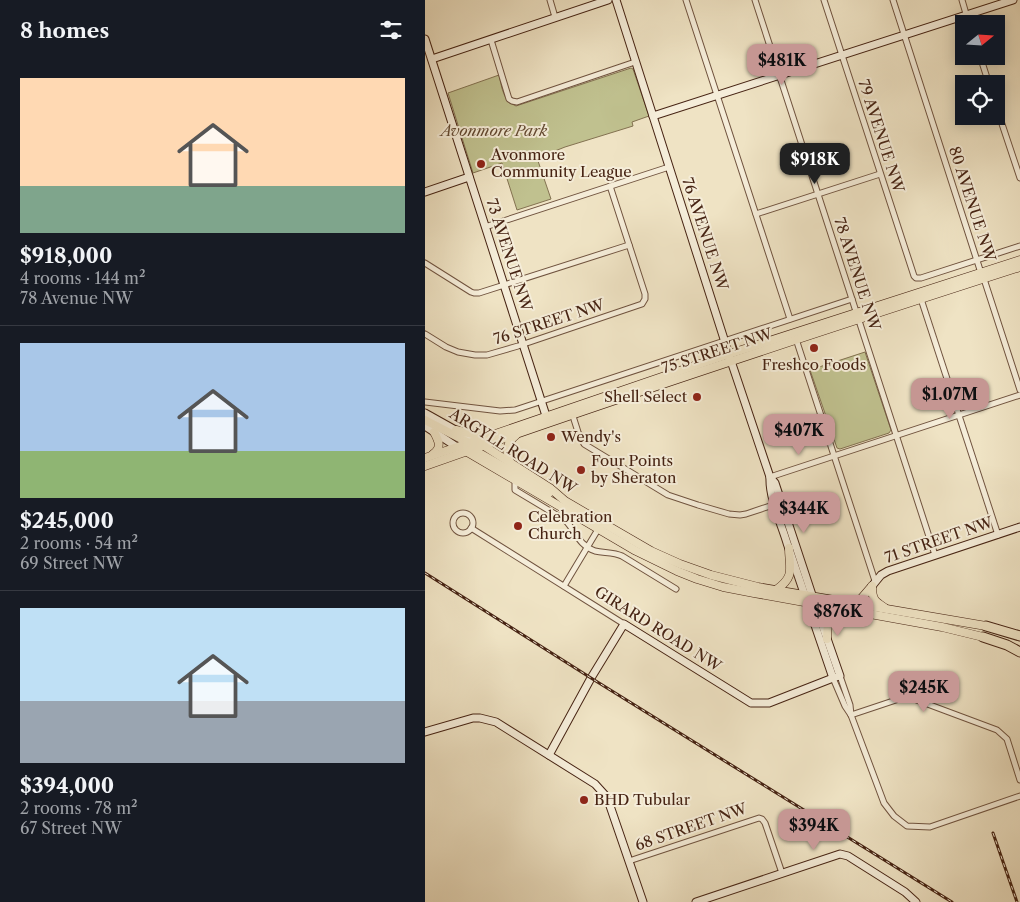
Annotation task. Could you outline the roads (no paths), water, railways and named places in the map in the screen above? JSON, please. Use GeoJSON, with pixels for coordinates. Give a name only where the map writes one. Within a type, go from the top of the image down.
{"type":"FeatureCollection","features":[{"type":"Feature","properties":{"kind":"highway"},"geometry":{"type":"LineString","coordinates":[[986,626],[1020,636]]}},
{"type":"Feature","properties":{"kind":"highway"},"geometry":{"type":"LineString","coordinates":[[983,637],[1007,645],[1020,652]]}},
{"type":"Feature","properties":{"kind":"main road","name":"75 STREET NW"},"geometry":{"type":"LineString","coordinates":[[730,358],[796,340],[858,316],[921,299],[1020,260]]}},
{"type":"Feature","properties":{"kind":"main road","name":"75 STREET NW"},"geometry":{"type":"LineString","coordinates":[[425,466],[497,433],[547,420],[858,316],[983,276],[1020,267]]}},
{"type":"Feature","properties":{"kind":"main road"},"geometry":{"type":"LineString","coordinates":[[425,420],[541,489],[565,501]]}},
{"type":"Feature","properties":{"kind":"main road","name":"75 STREET NW"},"geometry":{"type":"LineString","coordinates":[[483,445],[521,432],[547,420]]}},
{"type":"Feature","properties":{"kind":"main road"},"geometry":{"type":"LineString","coordinates":[[456,430],[473,434],[497,433]]}},
{"type":"Feature","properties":{"kind":"main road"},"geometry":{"type":"LineString","coordinates":[[429,457],[437,452],[439,447],[434,432]]}},
{"type":"Feature","properties":{"kind":"main road"},"geometry":{"type":"LineString","coordinates":[[511,464],[507,456],[508,445],[521,432]]}},
{"type":"Feature","properties":{"kind":"main road","name":"ARGYLL ROAD NW"},"geometry":{"type":"LineString","coordinates":[[471,446],[483,445],[550,488],[600,526],[649,558],[697,579],[732,589],[811,601],[850,603],[986,626]]}},
{"type":"Feature","properties":{"kind":"main road","name":"75 STREET NW"},"geometry":{"type":"LineString","coordinates":[[429,457],[457,446],[471,446]]}},
{"type":"Feature","properties":{"kind":"main road","name":"ARGYLL ROAD NW"},"geometry":{"type":"LineString","coordinates":[[471,446],[515,480],[600,526],[679,564],[724,579],[804,595],[811,601],[841,609],[942,627],[983,637]]}},
{"type":"Feature","properties":{"kind":"main road"},"geometry":{"type":"LineString","coordinates":[[776,590],[786,582],[790,573],[789,548]]}},
{"type":"Feature","properties":{"kind":"main road"},"geometry":{"type":"LineString","coordinates":[[850,603],[861,600],[874,584]]}},
{"type":"Feature","properties":{"kind":"main road"},"geometry":{"type":"LineString","coordinates":[[874,584],[872,595],[874,599],[887,609]]}},
{"type":"Feature","properties":{"kind":"main road"},"geometry":{"type":"LineString","coordinates":[[827,639],[829,618],[833,613],[841,609]]}},
{"type":"Feature","properties":{"kind":"street"},"geometry":{"type":"LineString","coordinates":[[550,0],[555,17]]}},
{"type":"Feature","properties":{"kind":"street"},"geometry":{"type":"LineString","coordinates":[[428,60],[608,0]]}},
{"type":"Feature","properties":{"kind":"street","name":"76 AVENUE NW"},"geometry":{"type":"LineString","coordinates":[[615,0],[769,477],[775,484],[789,548],[804,595]]}},
{"type":"Feature","properties":{"kind":"street"},"geometry":{"type":"LineString","coordinates":[[686,0],[790,319]]}},
{"type":"Feature","properties":{"kind":"street","name":"78 AVENUE NW"},"geometry":{"type":"LineString","coordinates":[[755,0],[935,555]]}},
{"type":"Feature","properties":{"kind":"street","name":"79 AVENUE NW"},"geometry":{"type":"LineString","coordinates":[[824,0],[913,275],[916,278],[921,278],[977,259]]}},
{"type":"Feature","properties":{"kind":"street","name":"80 AVENUE NW"},"geometry":{"type":"LineString","coordinates":[[893,0],[1020,390]]}},
{"type":"Feature","properties":{"kind":"street"},"geometry":{"type":"LineString","coordinates":[[962,0],[967,15],[1013,0]]}},
{"type":"Feature","properties":{"kind":"street"},"geometry":{"type":"LineString","coordinates":[[653,116],[955,19]]}},
{"type":"Feature","properties":{"kind":"street","name":"73 AVENUE NW"},"geometry":{"type":"LineString","coordinates":[[425,39],[428,60],[505,286],[547,420]]}},
{"type":"Feature","properties":{"kind":"street"},"geometry":{"type":"LineString","coordinates":[[491,40],[509,99],[517,102],[635,62]]}},
{"type":"Feature","properties":{"kind":"street"},"geometry":{"type":"LineString","coordinates":[[1002,125],[1020,178]]}},
{"type":"Feature","properties":{"kind":"street"},"geometry":{"type":"LineString","coordinates":[[485,226],[669,167]]}},
{"type":"Feature","properties":{"kind":"street"},"geometry":{"type":"LineString","coordinates":[[756,214],[881,174]]}},
{"type":"Feature","properties":{"kind":"street"},"geometry":{"type":"LineString","coordinates":[[425,192],[469,178]]}},
{"type":"Feature","properties":{"kind":"street"},"geometry":{"type":"LineString","coordinates":[[425,263],[471,292],[479,293],[629,244],[610,186]]}},
{"type":"Feature","properties":{"kind":"street","name":"76 STREET NW"},"geometry":{"type":"LineString","coordinates":[[425,334],[458,352],[487,355],[639,306],[644,301],[645,294],[629,244]]}},
{"type":"Feature","properties":{"kind":"street"},"geometry":{"type":"LineString","coordinates":[[977,259],[1020,246]]}},
{"type":"Feature","properties":{"kind":"street","name":"75 STREET NW"},"geometry":{"type":"LineString","coordinates":[[425,402],[509,411],[853,299]]}},
{"type":"Feature","properties":{"kind":"street"},"geometry":{"type":"LineString","coordinates":[[921,299],[998,535]]}},
{"type":"Feature","properties":{"kind":"street"},"geometry":{"type":"LineString","coordinates":[[796,340],[835,456],[874,584]]}},
{"type":"Feature","properties":{"kind":"street"},"geometry":{"type":"LineString","coordinates":[[769,477],[1020,395]]}},
{"type":"Feature","properties":{"kind":"street"},"geometry":{"type":"LineString","coordinates":[[571,412],[584,444],[668,495],[734,515],[743,515],[778,503]]}},
{"type":"Feature","properties":{"kind":"street","name":"ARGYLL ROAD NW"},"geometry":{"type":"LineString","coordinates":[[425,413],[456,430],[471,446]]}},
{"type":"Feature","properties":{"kind":"street","name":"ARGYLL ROAD NW"},"geometry":{"type":"LineString","coordinates":[[425,426],[457,446]]}},
{"type":"Feature","properties":{"kind":"street","name":"ARGYLL ROAD NW"},"geometry":{"type":"LineString","coordinates":[[515,480],[515,490],[565,520],[578,539],[587,547]]}},
{"type":"Feature","properties":{"kind":"street","name":"76 AVENUE NW"},"geometry":{"type":"LineString","coordinates":[[778,503],[837,677]]}},
{"type":"Feature","properties":{"kind":"street"},"geometry":{"type":"LineString","coordinates":[[564,586],[600,526]]}},
{"type":"Feature","properties":{"kind":"street","name":"GIRARD ROAD NW"},"geometry":{"type":"LineString","coordinates":[[471,528],[751,703],[769,702],[837,677]]}},
{"type":"Feature","properties":{"kind":"street","name":"71 STREET NW"},"geometry":{"type":"LineString","coordinates":[[874,584],[881,575],[888,571],[1020,528]]}},
{"type":"Feature","properties":{"kind":"street"},"geometry":{"type":"LineString","coordinates":[[587,547],[623,556],[676,589]]}},
{"type":"Feature","properties":{"kind":"street","name":"76 AVENUE NW"},"geometry":{"type":"LineString","coordinates":[[811,601],[827,639],[845,706],[851,715],[884,803],[893,816],[907,826],[930,827],[1020,796]]}},
{"type":"Feature","properties":{"kind":"street"},"geometry":{"type":"LineString","coordinates":[[549,755],[591,678],[625,624]]}},
{"type":"Feature","properties":{"kind":"street"},"geometry":{"type":"LineString","coordinates":[[851,715],[902,698],[914,698],[997,730],[1007,739],[1020,780]]}},
{"type":"Feature","properties":{"kind":"street"},"geometry":{"type":"LineString","coordinates":[[425,732],[460,721],[480,718],[496,722],[590,781],[602,791],[609,803],[643,902]]}},
{"type":"Feature","properties":{"kind":"street","name":"68 STREET NW"},"geometry":{"type":"LineString","coordinates":[[629,861],[755,818],[761,818],[765,823],[782,873]]}},
{"type":"Feature","properties":{"kind":"street"},"geometry":{"type":"LineString","coordinates":[[696,902],[835,855],[846,855],[905,892],[916,902]]}},
{"type":"Feature","properties":{"kind":"railway"},"geometry":{"type":"LineString","coordinates":[[425,573],[952,902]]}},
{"type":"Feature","properties":{"kind":"railway"},"geometry":{"type":"LineString","coordinates":[[993,833],[1017,902]]}},
{"type":"Feature","properties":{"kind":"place","name":"Avonmore Community League"},"geometry":{"type":"Point","coordinates":[481,164]}},
{"type":"Feature","properties":{"kind":"place","name":"Freshco Foods"},"geometry":{"type":"Point","coordinates":[814,348]}},
{"type":"Feature","properties":{"kind":"place","name":"Shell Select"},"geometry":{"type":"Point","coordinates":[697,397]}},
{"type":"Feature","properties":{"kind":"place","name":"Wendy's"},"geometry":{"type":"Point","coordinates":[551,437]}},
{"type":"Feature","properties":{"kind":"place","name":"Four Points by Sheraton"},"geometry":{"type":"Point","coordinates":[581,470]}},
{"type":"Feature","properties":{"kind":"place","name":"Celebration Church"},"geometry":{"type":"Point","coordinates":[518,526]}},
{"type":"Feature","properties":{"kind":"place","name":"BHD Tubular"},"geometry":{"type":"Point","coordinates":[584,800]}},
{"type":"Feature","properties":{"kind":"park label","name":"Avonmore Park"},"geometry":{"type":"Point","coordinates":[494,131]}}]}
